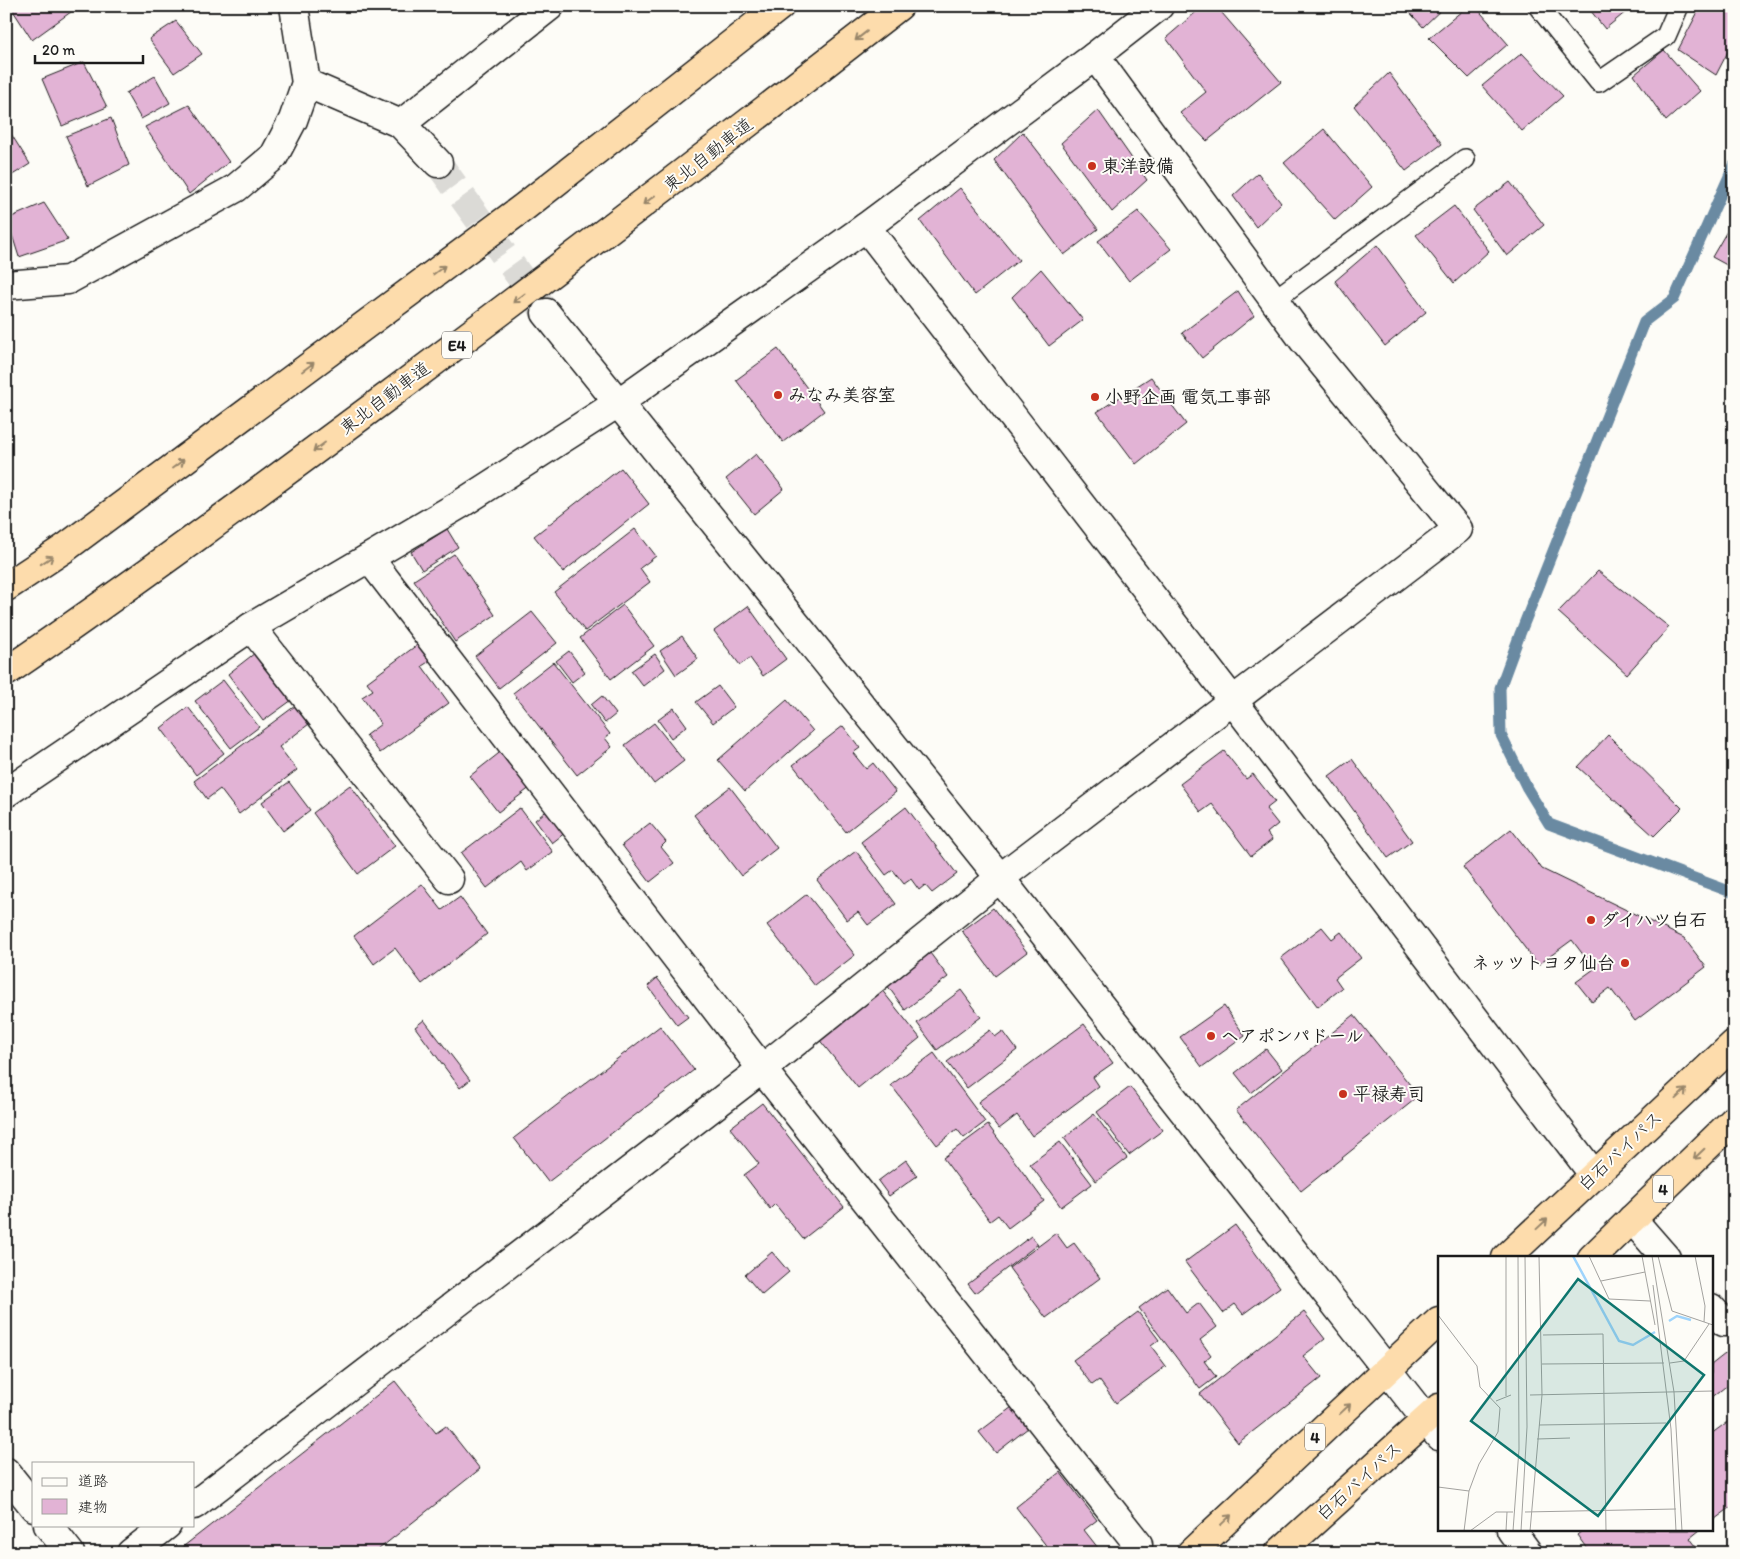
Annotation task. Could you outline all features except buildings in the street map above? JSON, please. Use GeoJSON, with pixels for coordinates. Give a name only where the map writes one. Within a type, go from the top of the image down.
{"type":"FeatureCollection","features":[{"type":"Feature","properties":{"kind":"highway"},"geometry":{"type":"LineString","coordinates":[[6,587],[65,548],[524,207],[780,6]]}},
{"type":"Feature","properties":{"kind":"highway","name":"東北自動車道"},"geometry":{"type":"LineString","coordinates":[[6,672],[256,494],[484,325],[694,166],[899,6]]}},
{"type":"Feature","properties":{"kind":"highway","name":"白石バイパス"},"geometry":{"type":"LineString","coordinates":[[1508,1256],[1734,1044]]}},
{"type":"Feature","properties":{"kind":"highway","name":"4"},"geometry":{"type":"LineString","coordinates":[[1594,1256],[1734,1120]]}},
{"type":"Feature","properties":{"kind":"highway","name":"4"},"geometry":{"type":"LineString","coordinates":[[1191,1553],[1438,1322]]}},
{"type":"Feature","properties":{"kind":"highway","name":"白石バイパス"},"geometry":{"type":"LineString","coordinates":[[1279,1553],[1435,1421]]}},
{"type":"Feature","properties":{"kind":"street"},"geometry":{"type":"LineString","coordinates":[[6,285],[68,280],[236,188],[274,156],[293,120],[306,82],[294,6]]}},
{"type":"Feature","properties":{"kind":"street"},"geometry":{"type":"LineString","coordinates":[[401,124],[550,6]]}},
{"type":"Feature","properties":{"kind":"street"},"geometry":{"type":"LineString","coordinates":[[6,793],[251,627],[459,506],[618,403],[866,227],[1096,56],[1159,6]]}},
{"type":"Feature","properties":{"kind":"street"},"geometry":{"type":"LineString","coordinates":[[195,1504],[762,1069],[1000,878],[1458,529],[1304,341],[1096,56]]}},
{"type":"Feature","properties":{"kind":"street"},"geometry":{"type":"LineString","coordinates":[[306,82],[401,124],[438,163]]}},
{"type":"Feature","properties":{"kind":"street"},"geometry":{"type":"LineString","coordinates":[[866,227],[1233,701],[1594,1175]]}},
{"type":"Feature","properties":{"kind":"street"},"geometry":{"type":"LineString","coordinates":[[546,313],[1000,878],[1387,1370],[1435,1421]]}},
{"type":"Feature","properties":{"kind":"street"},"geometry":{"type":"LineString","coordinates":[[369,558],[762,1069],[1138,1544]]}},
{"type":"Feature","properties":{"kind":"street"},"geometry":{"type":"LineString","coordinates":[[251,627],[449,879]]}},
{"type":"Feature","properties":{"kind":"street"},"geometry":{"type":"LineString","coordinates":[[1632,1219],[1664,1256]]}},
{"type":"Feature","properties":{"kind":"street"},"geometry":{"type":"LineString","coordinates":[[1712,1309],[1724,1322],[1734,1321]]}},
{"type":"Feature","properties":{"kind":"street"},"geometry":{"type":"LineString","coordinates":[[6,1472],[32,1504]]}},
{"type":"Feature","properties":{"kind":"street"},"geometry":{"type":"LineString","coordinates":[[49,1526],[70,1553]]}},
{"type":"Feature","properties":{"kind":"street"},"geometry":{"type":"LineString","coordinates":[[131,1553],[166,1526]]}},
{"type":"Feature","properties":{"kind":"street"},"geometry":{"type":"LineString","coordinates":[[1512,1532],[1528,1553]]}},
{"type":"Feature","properties":{"kind":"lane"},"geometry":{"type":"LineString","coordinates":[[1538,6],[1599,82],[1666,36],[1679,6]]}},
{"type":"Feature","properties":{"kind":"lane"},"geometry":{"type":"LineString","coordinates":[[1274,300],[1465,159]]}},
{"type":"Feature","properties":{"kind":"waterway"},"geometry":{"type":"LineString","coordinates":[[1734,165],[1674,299],[1644,322],[1500,688],[1501,735],[1527,788],[1549,824],[1734,893]]}},
{"type":"Feature","properties":{"kind":"tunnel"},"geometry":{"type":"LineString","coordinates":[[438,163],[546,313]]}},
{"type":"Feature","properties":{"kind":"place","name":"東洋設備"},"geometry":{"type":"Point","coordinates":[1092,166]}},
{"type":"Feature","properties":{"kind":"place","name":"みなみ美容室"},"geometry":{"type":"Point","coordinates":[778,395]}},
{"type":"Feature","properties":{"kind":"place","name":"小野企画 電気工事部"},"geometry":{"type":"Point","coordinates":[1095,397]}},
{"type":"Feature","properties":{"kind":"place","name":"ダイハツ白石"},"geometry":{"type":"Point","coordinates":[1591,920]}},
{"type":"Feature","properties":{"kind":"place","name":"ネッツトヨタ仙台"},"geometry":{"type":"Point","coordinates":[1625,963]}},
{"type":"Feature","properties":{"kind":"place","name":"ヘアポンパドール"},"geometry":{"type":"Point","coordinates":[1211,1036]}},
{"type":"Feature","properties":{"kind":"place","name":"平禄寿司"},"geometry":{"type":"Point","coordinates":[1343,1094]}}]}
